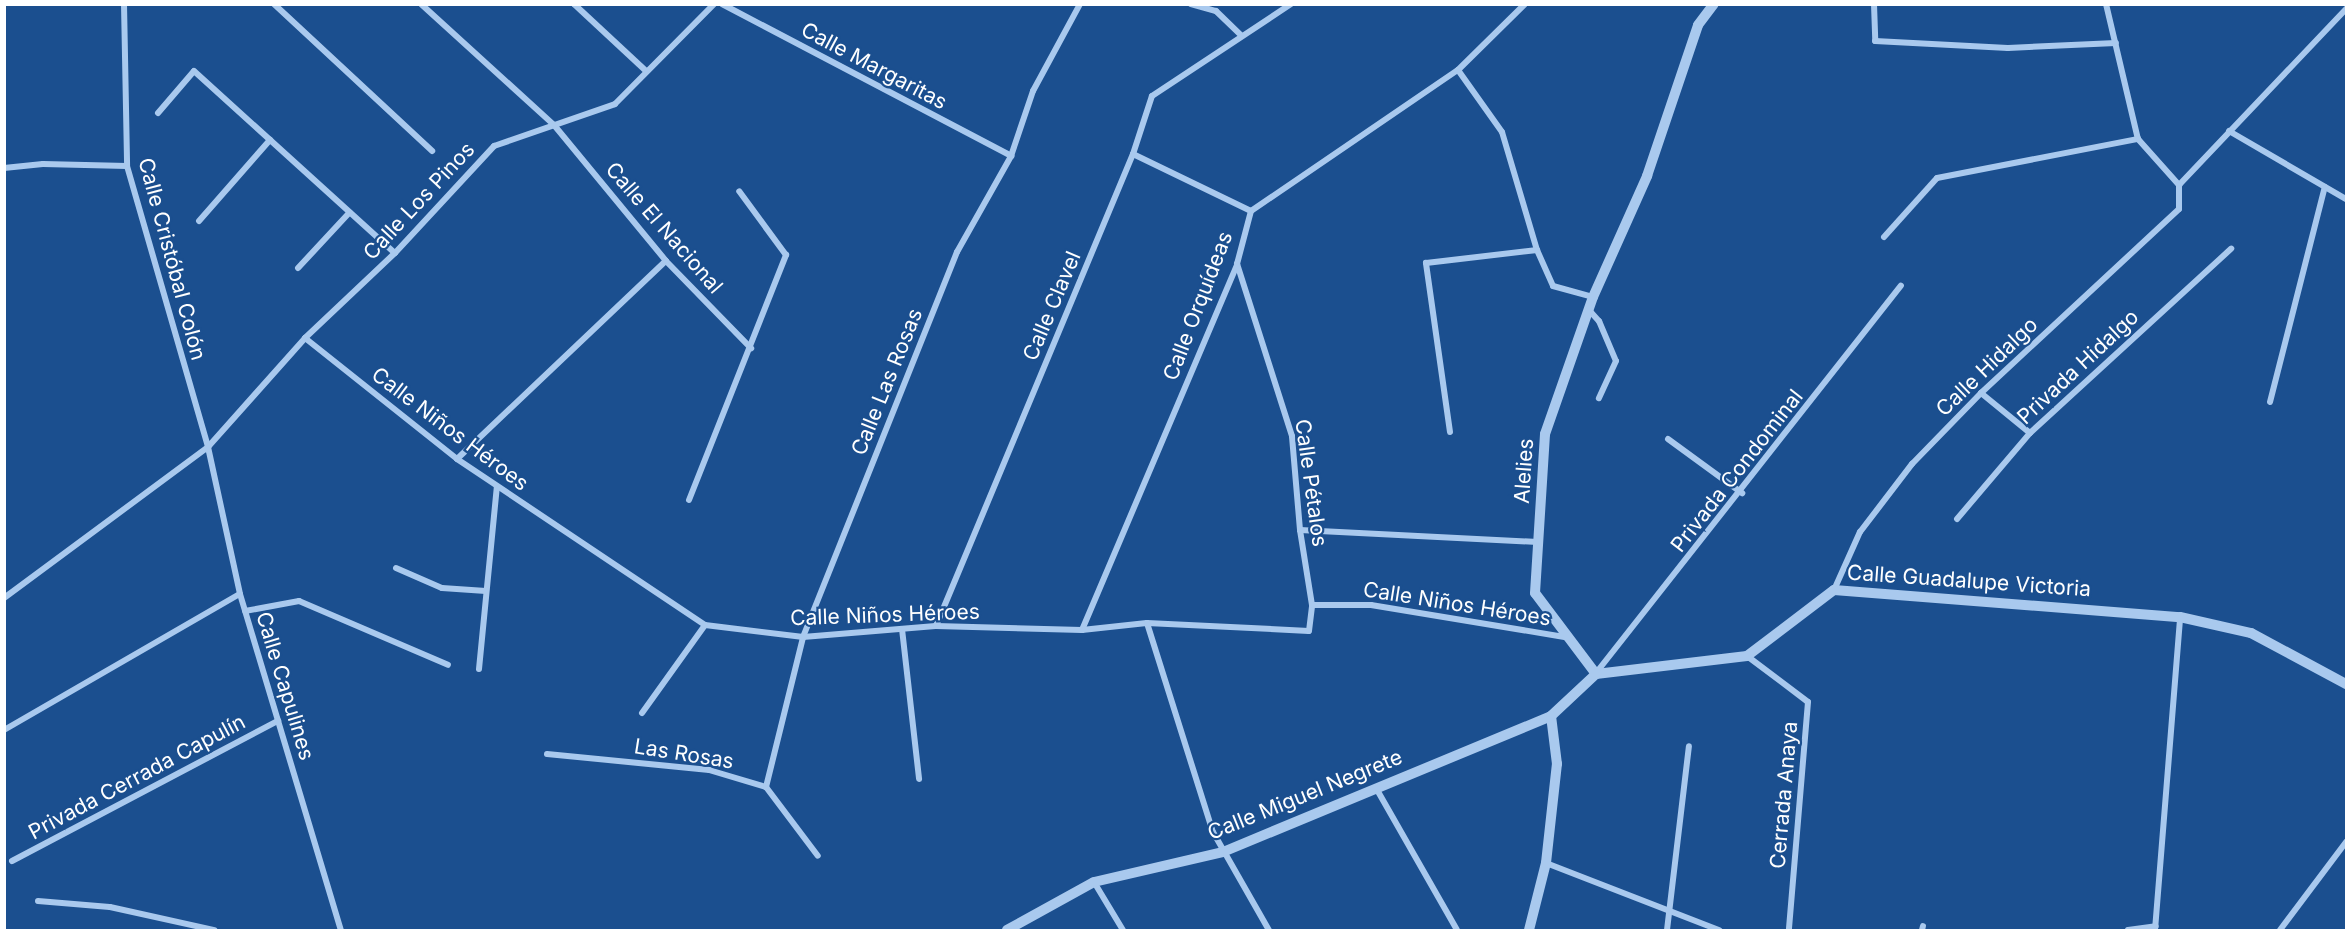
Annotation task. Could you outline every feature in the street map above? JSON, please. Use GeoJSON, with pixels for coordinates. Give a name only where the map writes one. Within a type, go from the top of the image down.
{"type":"FeatureCollection","features":[{"type":"Feature","properties":{"kind":"street","name":"Calle Cristóbal Colón"},"geometry":{"type":"LineString","coordinates":[[124,4],[127,166],[208,447]]}},
{"type":"Feature","properties":{"kind":"street"},"geometry":{"type":"LineString","coordinates":[[274,4],[432,151]]}},
{"type":"Feature","properties":{"kind":"street","name":"Calle El Nacional"},"geometry":{"type":"LineString","coordinates":[[422,4],[554,125],[666,261],[752,348]]}},
{"type":"Feature","properties":{"kind":"street"},"geometry":{"type":"LineString","coordinates":[[574,4],[646,71]]}},
{"type":"Feature","properties":{"kind":"street","name":"Calle Los Pinos"},"geometry":{"type":"LineString","coordinates":[[4,597],[208,447],[305,338],[395,253],[494,147],[615,104],[714,4]]}},
{"type":"Feature","properties":{"kind":"street","name":"Calle Margaritas"},"geometry":{"type":"LineString","coordinates":[[722,4],[1011,156]]}},
{"type":"Feature","properties":{"kind":"street","name":"Calle Las Rosas"},"geometry":{"type":"LineString","coordinates":[[766,787],[803,638],[957,252],[1011,156],[1033,91],[1080,4]]}},
{"type":"Feature","properties":{"kind":"street"},"geometry":{"type":"LineString","coordinates":[[1191,4],[1216,11],[1240,35]]}},
{"type":"Feature","properties":{"kind":"street","name":"Calle Clavel"},"geometry":{"type":"LineString","coordinates":[[936,626],[1133,154],[1152,96],[1240,35],[1291,4]]}},
{"type":"Feature","properties":{"kind":"street","name":"Calle Orquídeas"},"geometry":{"type":"LineString","coordinates":[[1082,630],[1237,264],[1251,211],[1458,70],[1525,4]]}},
{"type":"Feature","properties":{"kind":"street","name":"Alelies"},"geometry":{"type":"LineString","coordinates":[[1596,674],[1535,593],[1545,434],[1593,297],[1647,176],[1698,26],[1714,4]]}},
{"type":"Feature","properties":{"kind":"street"},"geometry":{"type":"LineString","coordinates":[[1874,4],[1875,41],[2007,48],[2116,43]]}},
{"type":"Feature","properties":{"kind":"street"},"geometry":{"type":"LineString","coordinates":[[2106,4],[2138,139],[2180,185],[2346,9]]}},
{"type":"Feature","properties":{"kind":"street"},"geometry":{"type":"LineString","coordinates":[[1458,70],[1502,132],[1537,250],[1553,286],[1593,297]]}},
{"type":"Feature","properties":{"kind":"street"},"geometry":{"type":"LineString","coordinates":[[158,113],[194,71],[395,253]]}},
{"type":"Feature","properties":{"kind":"street"},"geometry":{"type":"LineString","coordinates":[[2229,131],[2346,199]]}},
{"type":"Feature","properties":{"kind":"street"},"geometry":{"type":"LineString","coordinates":[[1884,237],[1937,178],[2138,139]]}},
{"type":"Feature","properties":{"kind":"street"},"geometry":{"type":"LineString","coordinates":[[200,221],[270,140]]}},
{"type":"Feature","properties":{"kind":"street"},"geometry":{"type":"LineString","coordinates":[[1133,154],[1251,211]]}},
{"type":"Feature","properties":{"kind":"street"},"geometry":{"type":"LineString","coordinates":[[4,168],[43,164],[127,166]]}},
{"type":"Feature","properties":{"kind":"street","name":"Calle Hidalgo"},"geometry":{"type":"LineString","coordinates":[[1834,590],[1860,532],[1912,464],[1981,393],[2179,209],[2180,185]]}},
{"type":"Feature","properties":{"kind":"street"},"geometry":{"type":"LineString","coordinates":[[2270,402],[2325,187]]}},
{"type":"Feature","properties":{"kind":"street"},"geometry":{"type":"LineString","coordinates":[[689,500],[752,348],[786,255],[739,191]]}},
{"type":"Feature","properties":{"kind":"street"},"geometry":{"type":"LineString","coordinates":[[298,268],[350,213]]}},
{"type":"Feature","properties":{"kind":"street","name":"Privada Hidalgo"},"geometry":{"type":"LineString","coordinates":[[1957,519],[2030,433],[2231,249]]}},
{"type":"Feature","properties":{"kind":"street"},"geometry":{"type":"LineString","coordinates":[[1450,432],[1426,263],[1537,250]]}},
{"type":"Feature","properties":{"kind":"street"},"geometry":{"type":"LineString","coordinates":[[457,459],[666,261]]}},
{"type":"Feature","properties":{"kind":"street","name":"Calle Pétalos"},"geometry":{"type":"LineString","coordinates":[[1237,264],[1292,436],[1300,530],[1312,605]]}},
{"type":"Feature","properties":{"kind":"street","name":"Privada Condominal"},"geometry":{"type":"LineString","coordinates":[[1596,674],[1742,493],[1901,286]]}},
{"type":"Feature","properties":{"kind":"street"},"geometry":{"type":"LineString","coordinates":[[1589,310],[1599,321],[1616,360],[1599,398]]}},
{"type":"Feature","properties":{"kind":"street","name":"Calle Niños Héroes"},"geometry":{"type":"LineString","coordinates":[[305,338],[457,459],[705,626],[803,638],[936,626],[1082,630],[1147,623],[1309,631],[1312,605],[1371,604],[1570,638]]}},
{"type":"Feature","properties":{"kind":"street"},"geometry":{"type":"LineString","coordinates":[[1981,393],[2030,433]]}},
{"type":"Feature","properties":{"kind":"street"},"geometry":{"type":"LineString","coordinates":[[1668,439],[1742,493]]}},
{"type":"Feature","properties":{"kind":"street","name":"Calle Capulines"},"geometry":{"type":"LineString","coordinates":[[208,447],[240,594],[341,930]]}},
{"type":"Feature","properties":{"kind":"street"},"geometry":{"type":"LineString","coordinates":[[479,669],[496,487]]}},
{"type":"Feature","properties":{"kind":"street"},"geometry":{"type":"LineString","coordinates":[[1300,530],[1538,542]]}},
{"type":"Feature","properties":{"kind":"street"},"geometry":{"type":"LineString","coordinates":[[396,568],[442,588],[486,591]]}},
{"type":"Feature","properties":{"kind":"street","name":"Calle Guadalupe Victoria"},"geometry":{"type":"LineString","coordinates":[[1747,656],[1834,590],[2180,617],[2251,633],[2346,684]]}},
{"type":"Feature","properties":{"kind":"street"},"geometry":{"type":"LineString","coordinates":[[4,730],[240,594]]}},
{"type":"Feature","properties":{"kind":"street"},"geometry":{"type":"LineString","coordinates":[[245,611],[299,601],[448,665]]}},
{"type":"Feature","properties":{"kind":"street"},"geometry":{"type":"LineString","coordinates":[[2128,930],[2156,928],[2180,617]]}},
{"type":"Feature","properties":{"kind":"street"},"geometry":{"type":"LineString","coordinates":[[1147,623],[1223,852],[1269,930]]}},
{"type":"Feature","properties":{"kind":"street"},"geometry":{"type":"LineString","coordinates":[[642,713],[705,626]]}},
{"type":"Feature","properties":{"kind":"street"},"geometry":{"type":"LineString","coordinates":[[902,629],[919,779]]}},
{"type":"Feature","properties":{"kind":"street"},"geometry":{"type":"LineString","coordinates":[[1529,930],[1546,863],[1557,764],[1551,716],[1596,674],[1747,656]]}},
{"type":"Feature","properties":{"kind":"street","name":"Cerrada Anaya"},"geometry":{"type":"LineString","coordinates":[[1747,656],[1808,702],[1789,930]]}},
{"type":"Feature","properties":{"kind":"street","name":"Calle Miguel Negrete"},"geometry":{"type":"LineString","coordinates":[[1007,930],[1094,882],[1223,852],[1551,716]]}},
{"type":"Feature","properties":{"kind":"street","name":"Privada Cerrada Capulín"},"geometry":{"type":"LineString","coordinates":[[12,861],[278,722]]}},
{"type":"Feature","properties":{"kind":"street"},"geometry":{"type":"LineString","coordinates":[[1666,930],[1689,746]]}},
{"type":"Feature","properties":{"kind":"street","name":"Las Rosas"},"geometry":{"type":"LineString","coordinates":[[547,754],[709,770],[766,787]]}},
{"type":"Feature","properties":{"kind":"street"},"geometry":{"type":"LineString","coordinates":[[766,787],[818,855]]}},
{"type":"Feature","properties":{"kind":"street"},"geometry":{"type":"LineString","coordinates":[[1376,788],[1456,930]]}},
{"type":"Feature","properties":{"kind":"street"},"geometry":{"type":"LineString","coordinates":[[2280,930],[2346,842]]}},
{"type":"Feature","properties":{"kind":"street"},"geometry":{"type":"LineString","coordinates":[[1546,863],[1669,914],[1719,930]]}},
{"type":"Feature","properties":{"kind":"street"},"geometry":{"type":"LineString","coordinates":[[1094,882],[1123,930]]}},
{"type":"Feature","properties":{"kind":"street"},"geometry":{"type":"LineString","coordinates":[[38,901],[110,907],[214,930]]}}]}
